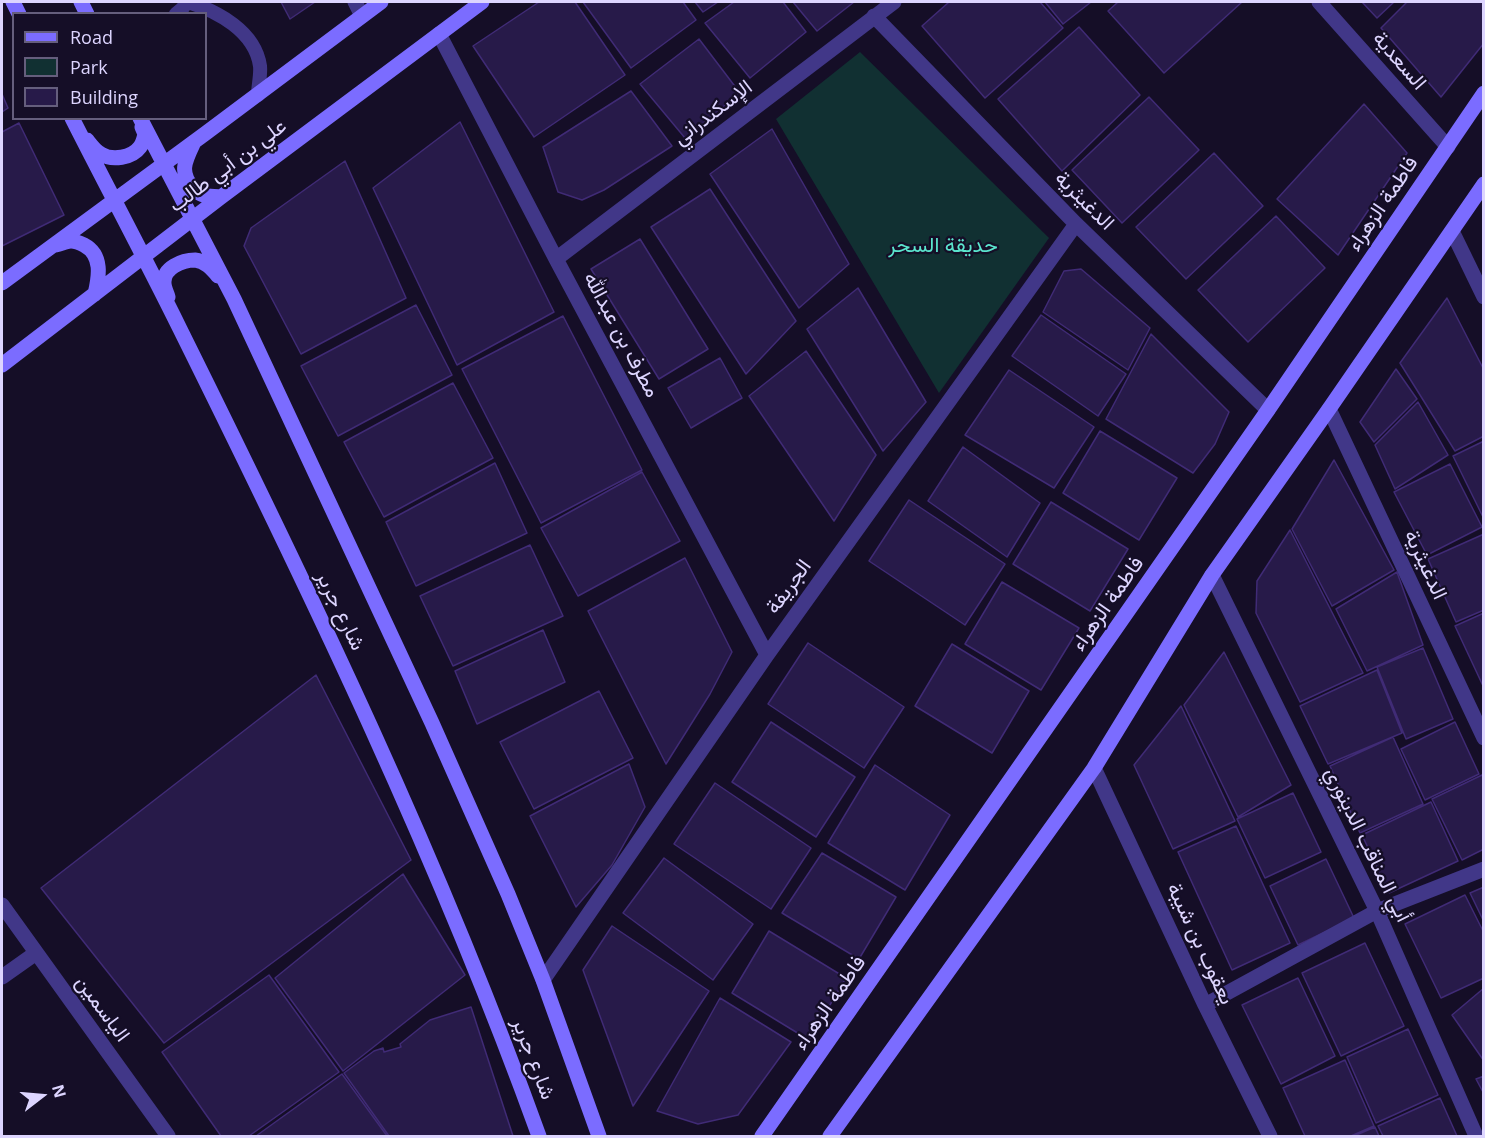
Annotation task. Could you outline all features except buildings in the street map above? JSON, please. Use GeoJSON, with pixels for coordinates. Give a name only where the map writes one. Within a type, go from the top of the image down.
{"type":"FeatureCollection","features":[{"type":"Feature","properties":{"kind":"main road","name":"علي بن أبي طالب"},"geometry":{"type":"LineString","coordinates":[[2,284],[381,2]]}},
{"type":"Feature","properties":{"kind":"main road","name":"علي بن أبي طالب"},"geometry":{"type":"LineString","coordinates":[[2,365],[221,197],[482,2]]}},
{"type":"Feature","properties":{"kind":"main road","name":"فاطمة الزهراء"},"geometry":{"type":"LineString","coordinates":[[762,1136],[1268,410],[1484,93]]}},
{"type":"Feature","properties":{"kind":"main road"},"geometry":{"type":"LineString","coordinates":[[75,124],[99,153],[116,158],[135,152],[141,146],[145,134],[141,120]]}},
{"type":"Feature","properties":{"kind":"main road","name":"شارع جرير"},"geometry":{"type":"LineString","coordinates":[[141,120],[228,288],[403,660],[508,894],[543,980],[596,1129]]}},
{"type":"Feature","properties":{"kind":"main road","name":"شارع جرير"},"geometry":{"type":"LineString","coordinates":[[75,124],[173,316],[342,663],[403,796],[469,952],[539,1137]]}},
{"type":"Feature","properties":{"kind":"main road"},"geometry":{"type":"LineString","coordinates":[[194,142],[185,161],[184,171],[187,181],[195,191],[202,195],[221,197]]}},
{"type":"Feature","properties":{"kind":"main road"},"geometry":{"type":"LineString","coordinates":[[831,1137],[1094,768],[1212,575],[1329,410],[1484,184]]}},
{"type":"Feature","properties":{"kind":"main road"},"geometry":{"type":"LineString","coordinates":[[53,246],[71,241],[79,242],[90,248],[99,266],[95,294]]}},
{"type":"Feature","properties":{"kind":"main road"},"geometry":{"type":"LineString","coordinates":[[173,316],[164,282],[168,270],[176,264],[194,260],[202,262],[211,267],[228,288]]}},
{"type":"Feature","properties":{"kind":"main road"},"geometry":{"type":"LineString","coordinates":[[596,1129],[611,1137]]}},
{"type":"Feature","properties":{"kind":"street"},"geometry":{"type":"LineString","coordinates":[[355,2],[362,16]]}},
{"type":"Feature","properties":{"kind":"street","name":"الإسكندراني"},"geometry":{"type":"LineString","coordinates":[[556,259],[894,2]]}},
{"type":"Feature","properties":{"kind":"street","name":"السعدية"},"geometry":{"type":"LineString","coordinates":[[1319,2],[1448,147]]}},
{"type":"Feature","properties":{"kind":"street","name":"الدغيثرية"},"geometry":{"type":"LineString","coordinates":[[874,16],[1076,224],[1268,410]]}},
{"type":"Feature","properties":{"kind":"street","name":"مطرف بن عبدالله"},"geometry":{"type":"LineString","coordinates":[[439,34],[767,654]]}},
{"type":"Feature","properties":{"kind":"street","name":"الجريفة"},"geometry":{"type":"LineString","coordinates":[[543,980],[767,654],[1076,224]]}},
{"type":"Feature","properties":{"kind":"street"},"geometry":{"type":"LineString","coordinates":[[1452,231],[1484,297]]}},
{"type":"Feature","properties":{"kind":"street","name":"الدغيثرية"},"geometry":{"type":"LineString","coordinates":[[1329,410],[1484,738]]}},
{"type":"Feature","properties":{"kind":"street","name":"أبي المناقب الدينوري"},"geometry":{"type":"LineString","coordinates":[[1212,575],[1377,912],[1476,1137]]}},
{"type":"Feature","properties":{"kind":"street","name":"يعقوب بن شيبة"},"geometry":{"type":"LineString","coordinates":[[1094,768],[1205,1005],[1270,1137]]}},
{"type":"Feature","properties":{"kind":"street"},"geometry":{"type":"LineString","coordinates":[[1205,1005],[1377,912],[1484,869]]}},
{"type":"Feature","properties":{"kind":"street","name":"الياسمين"},"geometry":{"type":"LineString","coordinates":[[2,905],[168,1137]]}},
{"type":"Feature","properties":{"kind":"street"},"geometry":{"type":"LineString","coordinates":[[2,977],[36,953]]}},
{"type":"Feature","properties":{"kind":"lane"},"geometry":{"type":"LineString","coordinates":[[187,2],[202,6],[230,22],[252,45],[260,66],[258,95]]}},
{"type":"Feature","properties":{"kind":"green space","name":"حديقة السحر"},"geometry":{"type":"Polygon","coordinates":[[[860,52],[1049,238],[939,393],[776,119],[860,52]]]}}]}
